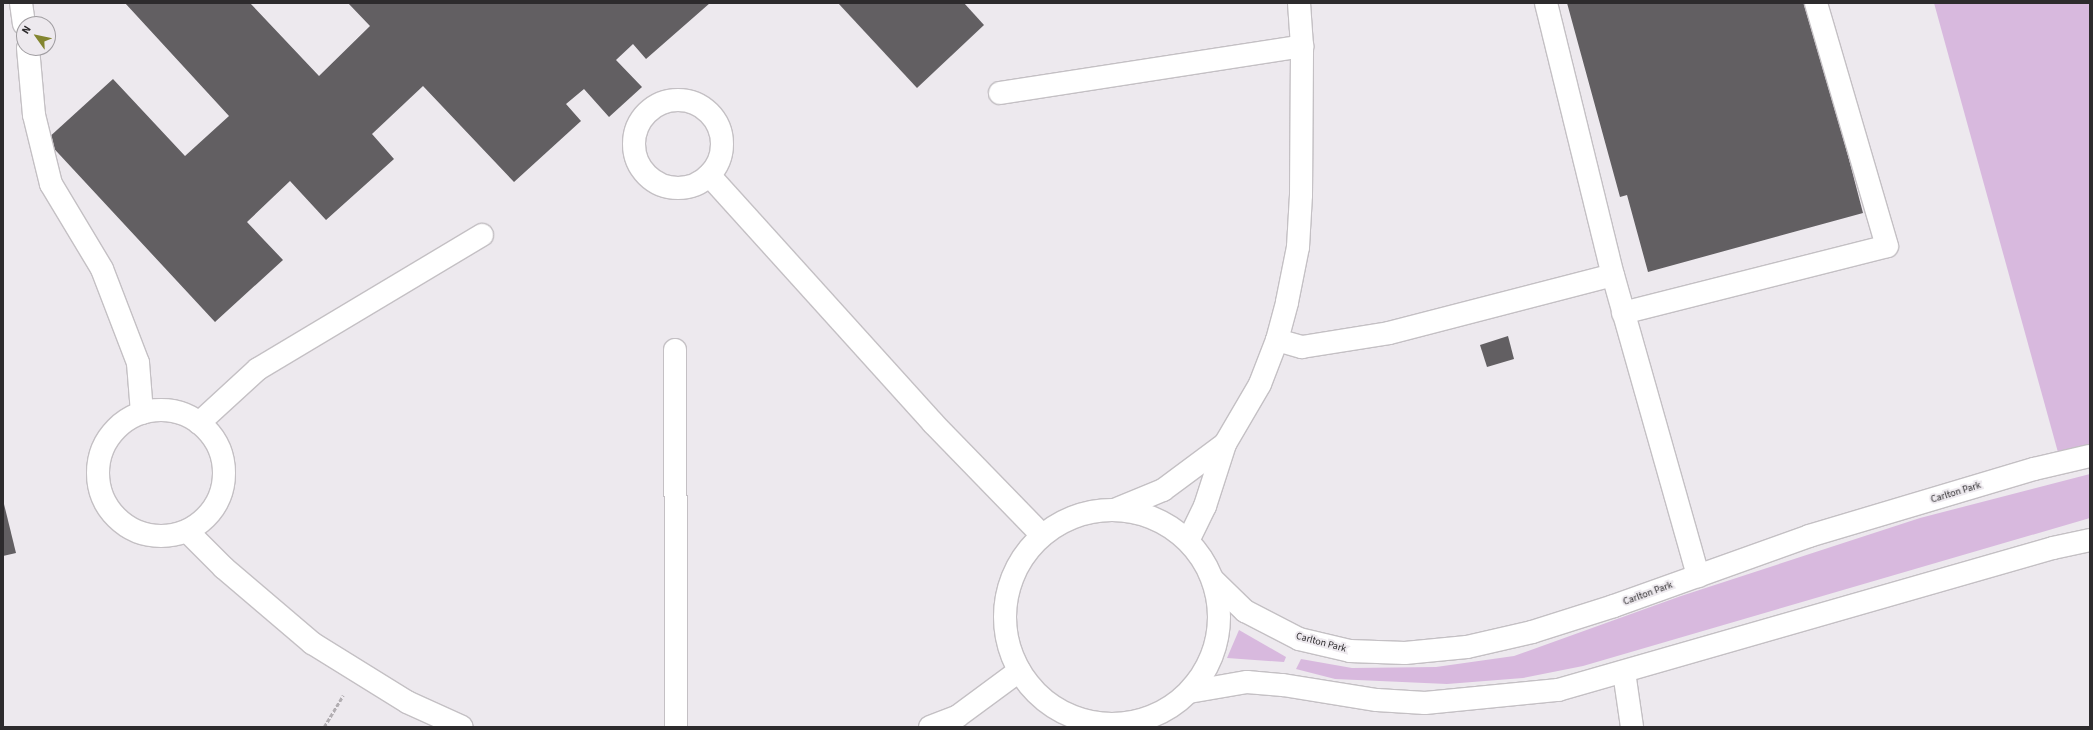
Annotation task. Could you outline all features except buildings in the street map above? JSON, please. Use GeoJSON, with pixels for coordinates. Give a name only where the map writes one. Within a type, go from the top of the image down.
{"type":"FeatureCollection","features":[{"type":"Feature","properties":{"kind":"street"},"geometry":{"type":"LineString","coordinates":[[21,3],[23,16]]}},
{"type":"Feature","properties":{"kind":"street"},"geometry":{"type":"LineString","coordinates":[[1188,541],[1205,506],[1225,444],[1260,384],[1277,340],[1298,247],[1301,195],[1302,46],[1299,3]]}},
{"type":"Feature","properties":{"kind":"street"},"geometry":{"type":"LineString","coordinates":[[1546,3],[1623,313],[1698,576]]}},
{"type":"Feature","properties":{"kind":"street"},"geometry":{"type":"LineString","coordinates":[[1623,313],[1887,246],[1816,3]]}},
{"type":"Feature","properties":{"kind":"street"},"geometry":{"type":"LineString","coordinates":[[1000,93],[1302,46]]}},
{"type":"Feature","properties":{"kind":"street"},"geometry":{"type":"LineString","coordinates":[[29,56],[34,114],[51,184],[102,269],[138,363],[142,413]]}},
{"type":"Feature","properties":{"kind":"street"},"geometry":{"type":"LineString","coordinates":[[709,175],[933,423],[1042,535]]}},
{"type":"Feature","properties":{"kind":"street"},"geometry":{"type":"LineString","coordinates":[[199,423],[258,369],[482,235]]}},
{"type":"Feature","properties":{"kind":"street"},"geometry":{"type":"LineString","coordinates":[[1277,340],[1302,346],[1389,332],[1613,275]]}},
{"type":"Feature","properties":{"kind":"street"},"geometry":{"type":"LineString","coordinates":[[675,350],[676,727]]}},
{"type":"Feature","properties":{"kind":"street"},"geometry":{"type":"LineString","coordinates":[[162,410],[175,412],[199,423],[212,436],[221,452],[224,471],[223,483],[215,507],[203,521],[187,531],[167,536],[147,535],[128,527],[113,514],[102,496],[98,476],[101,456],[110,437],[142,413],[162,410]]}},
{"type":"Feature","properties":{"kind":"street"},"geometry":{"type":"LineString","coordinates":[[1117,509],[1144,514],[1168,525],[1188,541],[1203,559],[1214,580],[1220,609],[1218,639],[1207,668],[1189,692],[1160,713],[1128,726],[1094,724],[1064,714],[1038,696],[1018,671],[1006,636],[1006,599],[1019,564],[1042,535],[1065,520],[1090,512],[1117,509],[1162,490],[1225,444]]}},
{"type":"Feature","properties":{"kind":"street","name":"Carlton Park"},"geometry":{"type":"LineString","coordinates":[[1214,580],[1245,611],[1299,639],[1350,651],[1405,653],[1467,647],[1532,632],[1698,576],[1809,536],[2034,469],[2090,456]]}},
{"type":"Feature","properties":{"kind":"street"},"geometry":{"type":"LineString","coordinates":[[187,531],[224,568],[312,643],[407,702],[462,727]]}},
{"type":"Feature","properties":{"kind":"street"},"geometry":{"type":"LineString","coordinates":[[1189,692],[1247,682],[1283,685],[1377,700],[1425,703],[1558,690],[2053,548],[2090,540]]}},
{"type":"Feature","properties":{"kind":"street"},"geometry":{"type":"LineString","coordinates":[[930,727],[958,716],[1018,671]]}},
{"type":"Feature","properties":{"kind":"street"},"geometry":{"type":"LineString","coordinates":[[1624,672],[1632,727]]}},
{"type":"Feature","properties":{"kind":"path"},"geometry":{"type":"LineString","coordinates":[[324,727],[357,672]]}},
{"type":"Feature","properties":{"kind":"shaded area"},"geometry":{"type":"Polygon","coordinates":[[[1934,3],[2090,3],[2090,445],[2059,456],[1934,3]]]}},
{"type":"Feature","properties":{"kind":"shaded area"},"geometry":{"type":"Polygon","coordinates":[[[2090,474],[2090,518],[1583,666],[1523,678],[1447,684],[1335,679],[1296,669],[1301,659],[1352,668],[1436,667],[1514,656],[1681,596],[1920,518],[2090,474]]]}},
{"type":"Feature","properties":{"kind":"shaded area"},"geometry":{"type":"Polygon","coordinates":[[[1239,630],[1286,657],[1284,662],[1227,658],[1239,630]]]}}]}
